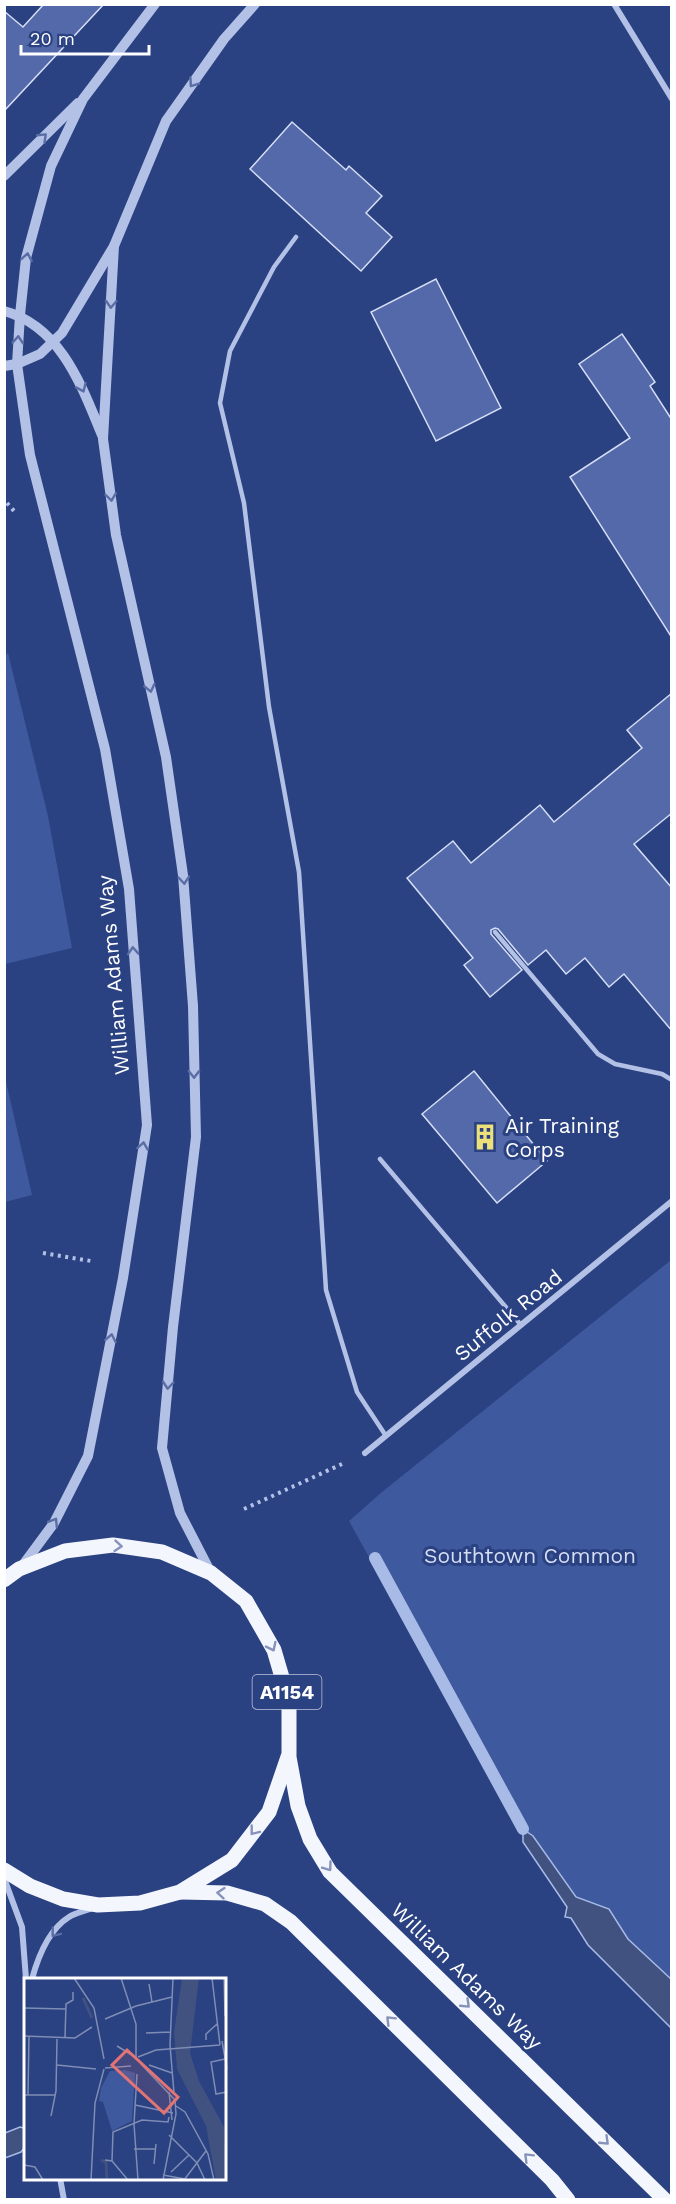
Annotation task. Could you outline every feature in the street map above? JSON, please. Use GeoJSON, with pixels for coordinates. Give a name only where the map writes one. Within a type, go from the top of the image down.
{"type":"FeatureCollection","features":[{"type":"Feature","properties":{"kind":"main road","name":"A1154"},"geometry":{"type":"LineString","coordinates":[[4,1580],[19,1569],[65,1551],[113,1545],[162,1552],[211,1573],[246,1601],[274,1650],[289,1701],[289,1754],[269,1812],[232,1860],[180,1892],[140,1904],[98,1905],[52,1895],[30,1886],[4,1870]]}},
{"type":"Feature","properties":{"kind":"main road","name":"William Adams Way"},"geometry":{"type":"LineString","coordinates":[[289,1754],[298,1806],[310,1839],[330,1872],[665,2199]]}},
{"type":"Feature","properties":{"kind":"main road","name":"A1154"},"geometry":{"type":"LineString","coordinates":[[180,1892],[227,1893],[265,1904],[291,1922],[552,2180],[568,2199]]}},
{"type":"Feature","properties":{"kind":"street"},"geometry":{"type":"LineString","coordinates":[[4,176],[83,99],[155,4]]}},
{"type":"Feature","properties":{"kind":"street"},"geometry":{"type":"LineString","coordinates":[[4,366],[17,364],[40,354],[62,333],[114,246],[166,121],[224,39],[255,4]]}},
{"type":"Feature","properties":{"kind":"street"},"geometry":{"type":"LineString","coordinates":[[614,4],[672,99]]}},
{"type":"Feature","properties":{"kind":"street","name":"William Adams Way"},"geometry":{"type":"LineString","coordinates":[[19,1569],[54,1523],[88,1456],[123,1278],[147,1125],[129,889],[107,760],[73,617],[30,455],[17,364],[26,258],[38,207],[51,166],[83,99]]}},
{"type":"Feature","properties":{"kind":"street"},"geometry":{"type":"LineString","coordinates":[[114,246],[103,439],[116,535],[166,758],[183,875],[193,1006],[196,1137],[173,1326],[162,1448],[180,1513],[211,1573]]}},
{"type":"Feature","properties":{"kind":"street"},"geometry":{"type":"LineString","coordinates":[[4,311],[20,315],[54,341],[81,383],[103,439]]}},
{"type":"Feature","properties":{"kind":"street","name":"Suffolk Road"},"geometry":{"type":"LineString","coordinates":[[365,1453],[672,1202]]}},
{"type":"Feature","properties":{"kind":"street"},"geometry":{"type":"LineString","coordinates":[[4,1878],[22,1927],[26,1978]]}},
{"type":"Feature","properties":{"kind":"street"},"geometry":{"type":"LineString","coordinates":[[32,1978],[39,1955],[55,1930],[69,1917],[98,1905]]}},
{"type":"Feature","properties":{"kind":"street"},"geometry":{"type":"LineString","coordinates":[[60,2180],[64,2199]]}},
{"type":"Feature","properties":{"kind":"lane"},"geometry":{"type":"LineString","coordinates":[[296,237],[274,267],[230,351],[220,403],[244,502],[270,707],[299,872],[326,1290],[357,1392],[386,1436]]}},
{"type":"Feature","properties":{"kind":"lane"},"geometry":{"type":"LineString","coordinates":[[495,932],[598,1054],[615,1064],[662,1074],[672,1080]]}},
{"type":"Feature","properties":{"kind":"lane"},"geometry":{"type":"LineString","coordinates":[[380,1159],[521,1326]]}},
{"type":"Feature","properties":{"kind":"path"},"geometry":{"type":"LineString","coordinates":[[44,1253],[91,1261]]}},
{"type":"Feature","properties":{"kind":"path"},"geometry":{"type":"LineString","coordinates":[[244,1509],[365,1453]]}},
{"type":"Feature","properties":{"kind":"green space"},"geometry":{"type":"Polygon","coordinates":[[[8,653],[48,816],[72,948],[5,964],[4,657],[8,653]]]}},
{"type":"Feature","properties":{"kind":"green space"},"geometry":{"type":"Polygon","coordinates":[[[4,1073],[32,1195],[5,1202],[4,1202],[4,1073]]]}},
{"type":"Feature","properties":{"kind":"green space","name":"Southtown Common"},"geometry":{"type":"Polygon","coordinates":[[[671,1260],[671,1979],[628,1939],[609,1910],[576,1897],[533,1836],[517,1825],[349,1521],[671,1260]]]}},
{"type":"Feature","properties":{"kind":"shaded area"},"geometry":{"type":"Polygon","coordinates":[[[523,1829],[533,1836],[576,1897],[609,1909],[628,1939],[671,1979],[671,2028],[588,1945],[571,1918],[565,1917],[567,1907],[523,1842],[523,1829]]]}},
{"type":"Feature","properties":{"kind":"shaded area"},"geometry":{"type":"Polygon","coordinates":[[[20,2127],[24,2128],[24,2148],[21,2152],[5,2158],[5,2133],[20,2127]]]}},
{"type":"Feature","properties":{"kind":"building"},"geometry":{"type":"Polygon","coordinates":[[[44,4],[104,4],[4,111],[4,11],[23,27],[44,4]]]}},
{"type":"Feature","properties":{"kind":"building"},"geometry":{"type":"Polygon","coordinates":[[[292,122],[346,170],[349,166],[382,196],[366,213],[392,237],[361,271],[250,169],[292,122]]]}},
{"type":"Feature","properties":{"kind":"building"},"geometry":{"type":"Polygon","coordinates":[[[436,279],[501,408],[436,441],[371,312],[436,279]]]}},
{"type":"Feature","properties":{"kind":"building"},"geometry":{"type":"Polygon","coordinates":[[[622,334],[655,382],[650,386],[672,420],[672,638],[570,477],[630,438],[579,364],[622,334]]]}},
{"type":"Feature","properties":{"kind":"building"},"geometry":{"type":"Polygon","coordinates":[[[672,693],[672,813],[634,844],[672,888],[672,1031],[624,974],[609,987],[585,958],[566,974],[546,950],[528,965],[495,928],[491,930],[491,934],[522,970],[490,997],[464,965],[473,958],[407,878],[453,841],[471,863],[540,805],[554,822],[642,748],[627,730],[672,693]]]}},
{"type":"Feature","properties":{"kind":"building","name":"Air Training Corps"},"geometry":{"type":"Polygon","coordinates":[[[474,1071],[547,1161],[497,1203],[422,1114],[474,1071]]]}},
{"type":"Feature","properties":{"kind":"waterway"},"geometry":{"type":"LineString","coordinates":[[375,1558],[523,1829]]}},
{"type":"Feature","properties":{"kind":"place","name":"Air Training Corps"},"geometry":{"type":"Point","coordinates":[485,1137]}}]}
